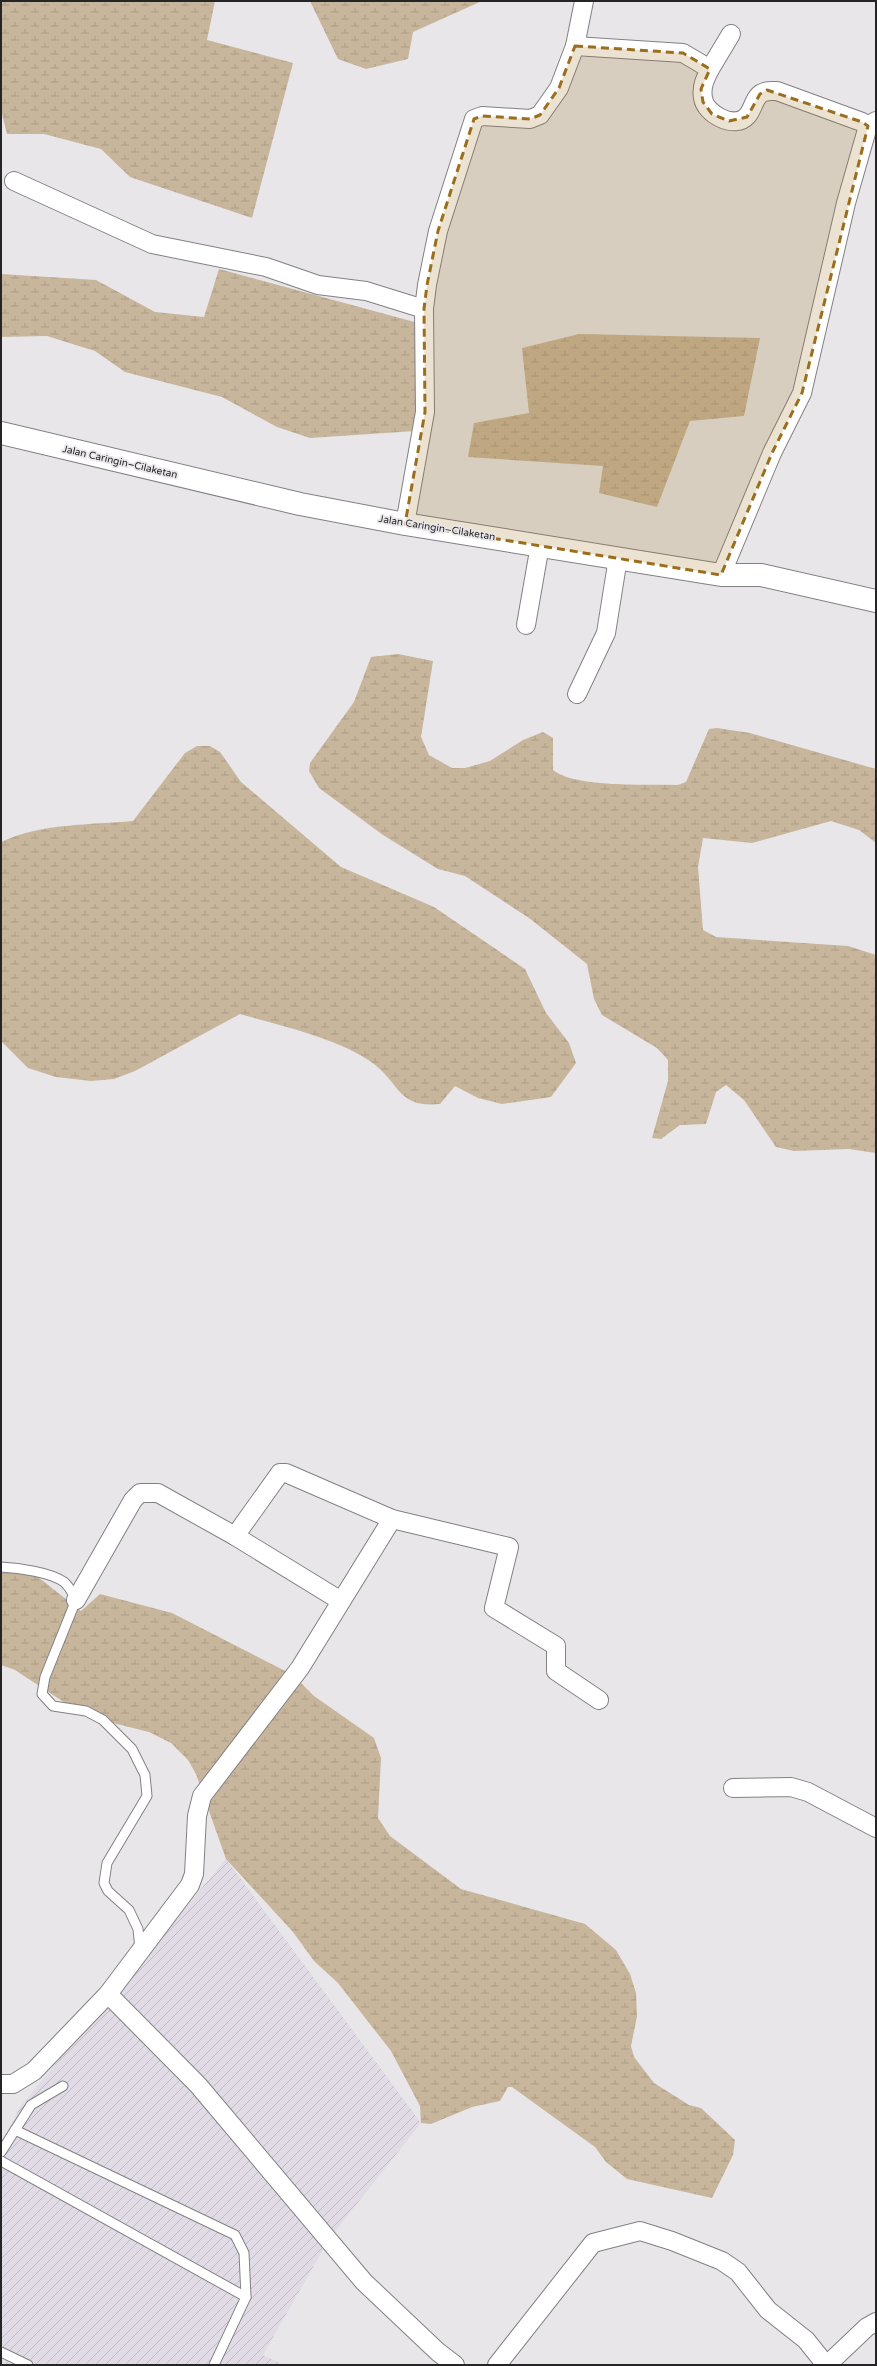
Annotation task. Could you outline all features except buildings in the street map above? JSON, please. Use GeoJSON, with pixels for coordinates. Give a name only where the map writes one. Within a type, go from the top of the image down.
{"type":"FeatureCollection","features":[{"type":"Feature","properties":{"kind":"street"},"geometry":{"type":"LineString","coordinates":[[405,524],[425,412],[424,309],[438,231],[474,119],[482,116],[530,119],[540,115],[560,88],[575,46],[584,1]]}},
{"type":"Feature","properties":{"kind":"street"},"geometry":{"type":"LineString","coordinates":[[721,575],[772,453],[802,393],[846,203],[872,124],[862,122],[776,91],[767,90],[760,94],[747,117],[736,121],[712,114],[703,102],[701,89],[710,69],[731,34]]}},
{"type":"Feature","properties":{"kind":"street"},"geometry":{"type":"LineString","coordinates":[[575,46],[683,53],[710,69]]}},
{"type":"Feature","properties":{"kind":"street"},"geometry":{"type":"LineString","coordinates":[[14,181],[152,244],[266,267],[318,285],[366,291],[424,309]]}},
{"type":"Feature","properties":{"kind":"street","name":"Jalan Caringin–Cilaketan"},"geometry":{"type":"LineString","coordinates":[[1,434],[300,504],[405,524],[721,575],[761,575],[876,601]]}},
{"type":"Feature","properties":{"kind":"street"},"geometry":{"type":"LineString","coordinates":[[526,625],[540,545]]}},
{"type":"Feature","properties":{"kind":"street"},"geometry":{"type":"LineString","coordinates":[[577,694],[606,633],[618,558]]}},
{"type":"Feature","properties":{"kind":"street"},"geometry":{"type":"LineString","coordinates":[[235,1536],[280,1473],[286,1472],[392,1519],[509,1547],[494,1608],[556,1646],[556,1671],[599,1700]]}},
{"type":"Feature","properties":{"kind":"street"},"geometry":{"type":"LineString","coordinates":[[76,1600],[133,1500],[140,1493],[158,1493],[235,1536],[341,1601]]}},
{"type":"Feature","properties":{"kind":"street"},"geometry":{"type":"LineString","coordinates":[[1,2084],[13,2084],[34,2071],[108,1994],[190,1885],[194,1874],[197,1816],[202,1796],[300,1668],[392,1519]]}},
{"type":"Feature","properties":{"kind":"street"},"geometry":{"type":"LineString","coordinates":[[733,1788],[791,1787],[808,1792],[876,1828]]}},
{"type":"Feature","properties":{"kind":"street"},"geometry":{"type":"LineString","coordinates":[[108,1994],[198,2085],[364,2282],[438,2352],[456,2365]]}},
{"type":"Feature","properties":{"kind":"street"},"geometry":{"type":"LineString","coordinates":[[497,2365],[593,2243],[640,2231],[672,2240],[728,2265],[738,2272],[768,2310],[806,2340],[827,2365],[868,2327],[876,2322]]}},
{"type":"Feature","properties":{"kind":"lane"},"geometry":{"type":"LineString","coordinates":[[1,1567],[29,1571],[64,1582],[72,1591],[76,1600],[45,1677],[42,1694],[53,1706],[86,1711],[103,1720],[132,1749],[145,1775],[147,1796],[107,1863],[104,1883],[108,1891],[129,1910],[138,1929],[141,1952]]}},
{"type":"Feature","properties":{"kind":"lane"},"geometry":{"type":"LineString","coordinates":[[1,2152],[31,2105],[63,2086]]}},
{"type":"Feature","properties":{"kind":"lane"},"geometry":{"type":"LineString","coordinates":[[15,2130],[235,2235],[244,2253],[246,2297],[214,2365]]}},
{"type":"Feature","properties":{"kind":"lane"},"geometry":{"type":"LineString","coordinates":[[1,2161],[246,2297]]}},
{"type":"Feature","properties":{"kind":"lane"},"geometry":{"type":"LineString","coordinates":[[1,2352],[28,2365]]}},
{"type":"Feature","properties":{"kind":"highlighted area"},"geometry":{"type":"Polygon","coordinates":[[[575,46],[683,53],[710,69],[701,89],[703,102],[712,114],[729,121],[747,117],[760,94],[767,90],[862,122],[868,126],[802,393],[772,453],[721,575],[405,524],[425,412],[424,309],[427,285],[438,231],[474,119],[482,116],[530,119],[540,115],[559,88],[575,46]]]}},
{"type":"Feature","properties":{"kind":"shaded area"},"geometry":{"type":"Polygon","coordinates":[[[226,1859],[421,2123],[329,2239],[263,2355],[284,2365],[1,2365],[1,2145],[20,2107],[226,1859]]]}},
{"type":"Feature","properties":{"kind":"green space"},"geometry":{"type":"Polygon","coordinates":[[[1,1],[215,1],[207,40],[293,63],[252,218],[130,177],[101,149],[44,134],[7,134],[1,110],[1,1]]]}},
{"type":"Feature","properties":{"kind":"green space"},"geometry":{"type":"Polygon","coordinates":[[[310,1],[482,1],[413,32],[408,59],[366,69],[338,59],[310,1]]]}},
{"type":"Feature","properties":{"kind":"green space"},"geometry":{"type":"Polygon","coordinates":[[[219,269],[422,324],[430,430],[310,438],[277,427],[222,397],[125,372],[95,351],[47,336],[1,337],[1,274],[96,280],[155,312],[204,317],[219,269]]]}},
{"type":"Feature","properties":{"kind":"green space"},"geometry":{"type":"Polygon","coordinates":[[[579,334],[760,338],[744,416],[690,421],[657,507],[599,493],[603,466],[468,457],[474,423],[529,413],[522,348],[579,334]]]}},
{"type":"Feature","properties":{"kind":"green space"},"geometry":{"type":"Polygon","coordinates":[[[398,654],[433,661],[421,737],[429,755],[452,768],[465,768],[490,761],[523,740],[543,732],[553,738],[553,770],[563,776],[577,780],[612,784],[678,785],[686,782],[709,729],[717,728],[750,733],[876,769],[876,843],[859,830],[831,821],[752,843],[703,838],[698,867],[703,930],[716,937],[848,946],[876,955],[876,1153],[849,1149],[794,1151],[776,1147],[744,1100],[726,1085],[716,1092],[706,1124],[680,1125],[661,1139],[652,1138],[668,1081],[668,1060],[657,1048],[602,1015],[594,999],[587,964],[529,918],[465,876],[438,869],[383,835],[319,788],[309,771],[310,763],[354,702],[371,657],[398,654]]]}},
{"type":"Feature","properties":{"kind":"green space"},"geometry":{"type":"Polygon","coordinates":[[[197,746],[210,746],[220,752],[241,782],[341,867],[434,907],[525,969],[546,1013],[569,1043],[576,1063],[551,1097],[502,1104],[478,1098],[455,1086],[440,1104],[416,1102],[408,1099],[401,1093],[374,1064],[345,1047],[291,1028],[240,1014],[135,1071],[114,1079],[91,1081],[56,1077],[28,1068],[1,1041],[1,842],[33,831],[49,828],[133,821],[185,753],[197,746]]]}},
{"type":"Feature","properties":{"kind":"green space"},"geometry":{"type":"Polygon","coordinates":[[[15,1572],[38,1577],[81,1611],[100,1594],[172,1613],[293,1675],[314,1696],[374,1738],[381,1758],[378,1818],[390,1836],[461,1889],[585,1924],[616,1950],[630,1974],[636,1993],[637,2016],[631,2046],[634,2057],[654,2083],[689,2105],[701,2108],[735,2140],[733,2155],[712,2198],[627,2179],[606,2162],[595,2147],[512,2087],[508,2087],[500,2101],[472,2107],[431,2124],[421,2123],[420,2106],[391,2051],[338,1983],[314,1961],[293,1932],[226,1859],[196,1774],[188,1760],[171,1743],[149,1732],[85,1716],[15,1670],[1,1665],[1,1573],[15,1572]]]}}]}
